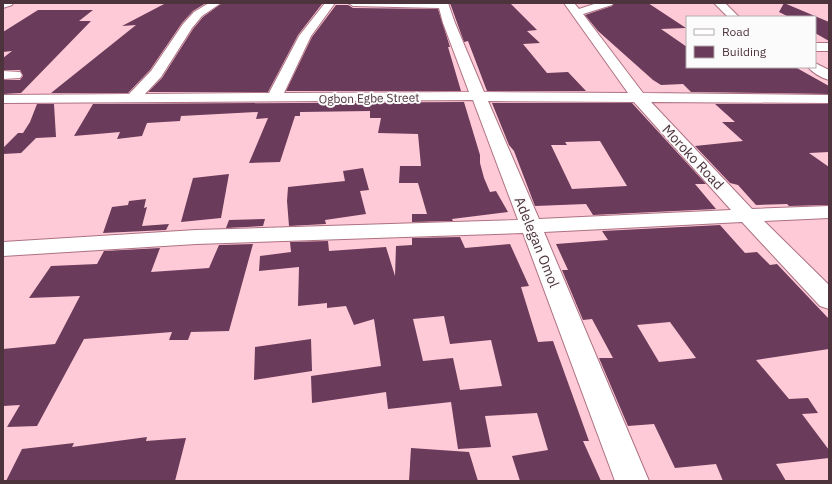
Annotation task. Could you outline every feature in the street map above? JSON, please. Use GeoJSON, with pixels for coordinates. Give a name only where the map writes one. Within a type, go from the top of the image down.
{"type":"FeatureCollection","features":[{"type":"Feature","properties":{"kind":"street"},"geometry":{"type":"LineString","coordinates":[[3,5],[8,3]]}},
{"type":"Feature","properties":{"kind":"street"},"geometry":{"type":"LineString","coordinates":[[132,99],[156,74],[187,26],[198,14],[216,3]]}},
{"type":"Feature","properties":{"kind":"street"},"geometry":{"type":"LineString","coordinates":[[274,98],[292,58],[311,26],[330,3]]}},
{"type":"Feature","properties":{"kind":"street"},"geometry":{"type":"LineString","coordinates":[[353,3],[443,4]]}},
{"type":"Feature","properties":{"kind":"street"},"geometry":{"type":"LineString","coordinates":[[572,8],[608,3]]}},
{"type":"Feature","properties":{"kind":"street"},"geometry":{"type":"LineString","coordinates":[[719,3],[733,16]]}},
{"type":"Feature","properties":{"kind":"street","name":"Adelegan Omol"},"geometry":{"type":"LineString","coordinates":[[443,4],[448,23],[531,226],[632,481]]}},
{"type":"Feature","properties":{"kind":"street","name":"Moroko Road"},"geometry":{"type":"LineString","coordinates":[[572,8],[639,98],[747,216],[829,300]]}},
{"type":"Feature","properties":{"kind":"street"},"geometry":{"type":"LineString","coordinates":[[816,47],[829,47]]}},
{"type":"Feature","properties":{"kind":"street"},"geometry":{"type":"LineString","coordinates":[[816,68],[829,76]]}},
{"type":"Feature","properties":{"kind":"street","name":"Ogbon Egbe Street"},"geometry":{"type":"LineString","coordinates":[[3,99],[478,96],[829,99]]}},
{"type":"Feature","properties":{"kind":"street"},"geometry":{"type":"LineString","coordinates":[[13,249],[196,236],[531,226],[829,212]]}},
{"type":"Feature","properties":{"kind":"building"},"geometry":{"type":"Polygon","coordinates":[[[166,3],[206,3],[193,11],[182,23],[150,70],[128,93],[51,93],[136,25],[122,26],[166,3]]]}},
{"type":"Feature","properties":{"kind":"building"},"geometry":{"type":"Polygon","coordinates":[[[222,3],[322,4],[298,35],[268,92],[148,92],[162,78],[193,29],[203,17],[222,3]]]}},
{"type":"Feature","properties":{"kind":"building"},"geometry":{"type":"Polygon","coordinates":[[[450,3],[510,3],[537,30],[527,31],[540,43],[523,44],[547,73],[568,72],[586,91],[487,91],[468,41],[464,42],[450,3]]]}},
{"type":"Feature","properties":{"kind":"building"},"geometry":{"type":"Polygon","coordinates":[[[614,3],[648,3],[686,28],[661,29],[686,46],[686,68],[797,68],[829,86],[829,94],[691,92],[683,84],[661,85],[653,80],[598,31],[585,15],[612,6],[614,3]]]}},
{"type":"Feature","properties":{"kind":"building"},"geometry":{"type":"Polygon","coordinates":[[[784,3],[815,16],[787,16],[779,12],[784,3]]]}},
{"type":"Feature","properties":{"kind":"building"},"geometry":{"type":"Polygon","coordinates":[[[336,5],[348,5],[353,8],[438,9],[450,47],[448,47],[461,91],[286,91],[312,37],[336,5]]]}},
{"type":"Feature","properties":{"kind":"building"},"geometry":{"type":"Polygon","coordinates":[[[38,10],[93,10],[79,21],[91,21],[21,93],[3,94],[3,80],[20,80],[23,76],[20,70],[3,70],[3,58],[12,51],[3,52],[3,32],[38,10]]]}},
{"type":"Feature","properties":{"kind":"building"},"geometry":{"type":"Polygon","coordinates":[[[816,17],[829,22],[829,41],[816,34],[816,17]]]}},
{"type":"Feature","properties":{"kind":"building"},"geometry":{"type":"Polygon","coordinates":[[[464,102],[480,155],[480,163],[484,178],[490,192],[496,191],[508,212],[452,219],[453,221],[412,222],[412,214],[427,214],[418,183],[399,183],[400,166],[421,166],[418,134],[378,133],[381,118],[370,118],[370,111],[300,112],[300,116],[295,116],[280,162],[249,163],[268,118],[256,119],[258,112],[181,116],[180,121],[147,123],[142,136],[117,139],[120,132],[74,136],[93,104],[464,102]]]}},
{"type":"Feature","properties":{"kind":"building"},"geometry":{"type":"Polygon","coordinates":[[[492,103],[632,103],[706,184],[695,184],[716,209],[593,215],[586,204],[535,206],[514,151],[509,145],[492,103]],[[600,141],[565,142],[567,145],[551,145],[572,189],[627,186],[600,141]]]}},
{"type":"Feature","properties":{"kind":"building"},"geometry":{"type":"Polygon","coordinates":[[[37,104],[54,104],[56,137],[36,138],[21,153],[3,154],[3,148],[18,133],[23,133],[30,122],[37,104]]]}},
{"type":"Feature","properties":{"kind":"building"},"geometry":{"type":"Polygon","coordinates":[[[715,104],[829,104],[829,152],[809,153],[829,167],[829,205],[756,205],[738,185],[730,183],[695,146],[743,141],[722,122],[735,122],[715,104]]]}},
{"type":"Feature","properties":{"kind":"building"},"geometry":{"type":"Polygon","coordinates":[[[363,168],[369,190],[360,191],[366,214],[325,220],[326,224],[289,226],[287,201],[288,187],[345,181],[343,171],[363,168]]]}},
{"type":"Feature","properties":{"kind":"building"},"geometry":{"type":"Polygon","coordinates":[[[229,174],[221,218],[181,222],[193,178],[229,174]]]}},
{"type":"Feature","properties":{"kind":"building"},"geometry":{"type":"Polygon","coordinates":[[[146,199],[144,208],[147,207],[142,226],[169,224],[166,230],[103,233],[112,207],[128,205],[129,201],[146,199]]]}},
{"type":"Feature","properties":{"kind":"building"},"geometry":{"type":"Polygon","coordinates":[[[265,219],[263,226],[226,228],[229,220],[265,219]]]}},
{"type":"Feature","properties":{"kind":"building"},"geometry":{"type":"Polygon","coordinates":[[[720,225],[745,253],[757,252],[770,265],[777,264],[829,319],[829,349],[756,360],[789,399],[808,398],[818,413],[802,414],[829,450],[829,458],[776,464],[786,481],[723,481],[716,464],[675,468],[654,424],[628,426],[599,358],[613,358],[592,319],[583,320],[562,270],[568,270],[556,244],[608,240],[602,231],[720,225]],[[670,322],[637,325],[659,362],[696,358],[670,322]]]}},
{"type":"Feature","properties":{"kind":"building"},"geometry":{"type":"Polygon","coordinates":[[[460,237],[465,248],[510,244],[529,286],[521,287],[538,342],[553,341],[589,441],[583,441],[601,481],[520,481],[512,456],[548,450],[537,413],[485,416],[491,447],[458,449],[451,402],[388,409],[386,392],[312,403],[311,376],[381,366],[374,319],[354,325],[346,306],[327,308],[327,303],[298,306],[299,267],[259,271],[260,256],[291,252],[290,242],[328,241],[329,251],[386,247],[395,276],[396,246],[412,245],[412,238],[460,237]],[[444,316],[413,319],[423,361],[453,358],[460,390],[502,386],[491,340],[450,344],[444,316]]]}},
{"type":"Feature","properties":{"kind":"building"},"geometry":{"type":"Polygon","coordinates":[[[253,244],[229,331],[191,332],[188,340],[169,340],[172,332],[84,339],[37,426],[7,427],[20,405],[3,406],[3,349],[55,344],[80,296],[29,298],[51,266],[97,264],[104,251],[160,248],[151,272],[209,268],[219,245],[253,244]]]}},
{"type":"Feature","properties":{"kind":"building"},"geometry":{"type":"Polygon","coordinates":[[[311,339],[312,371],[254,380],[255,347],[311,339]]]}},
{"type":"Feature","properties":{"kind":"building"},"geometry":{"type":"Polygon","coordinates":[[[147,437],[146,441],[186,438],[175,481],[6,481],[22,449],[74,443],[72,447],[147,437]]]}},
{"type":"Feature","properties":{"kind":"building"},"geometry":{"type":"Polygon","coordinates":[[[411,448],[469,452],[478,481],[409,481],[411,448]]]}}]}
